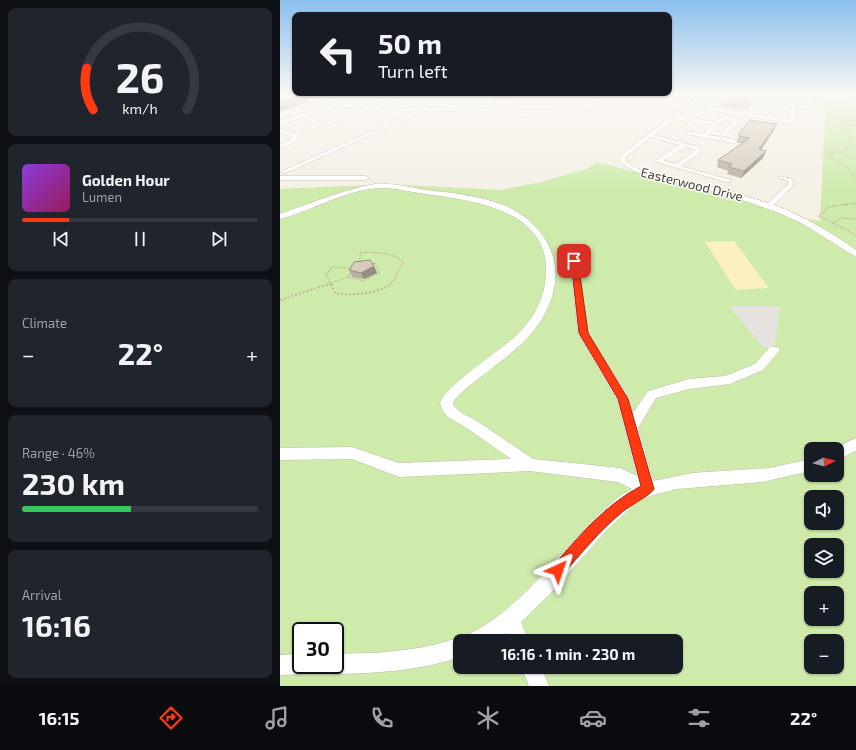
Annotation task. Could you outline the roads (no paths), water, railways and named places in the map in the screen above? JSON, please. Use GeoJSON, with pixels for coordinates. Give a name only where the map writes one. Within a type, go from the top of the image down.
{"type":"FeatureCollection","features":[{"type":"Feature","properties":{"kind":"street"},"geometry":{"type":"LineString","coordinates":[[280,131],[293,134],[314,127]]}},
{"type":"Feature","properties":{"kind":"street"},"geometry":{"type":"LineString","coordinates":[[284,172],[385,127]]}},
{"type":"Feature","properties":{"kind":"street","name":"Easterwood Drive"},"geometry":{"type":"LineString","coordinates":[[660,127],[624,156],[622,161],[627,166],[638,171],[734,194],[770,205],[790,213],[818,228],[856,254]]}},
{"type":"Feature","properties":{"kind":"street"},"geometry":{"type":"LineString","coordinates":[[706,134],[713,127]]}},
{"type":"Feature","properties":{"kind":"street"},"geometry":{"type":"LineString","coordinates":[[688,133],[723,135],[730,127]]}},
{"type":"Feature","properties":{"kind":"street"},"geometry":{"type":"LineString","coordinates":[[280,146],[293,141],[296,137],[293,134]]}},
{"type":"Feature","properties":{"kind":"street"},"geometry":{"type":"LineString","coordinates":[[706,134],[734,141]]}},
{"type":"Feature","properties":{"kind":"street"},"geometry":{"type":"LineString","coordinates":[[650,135],[697,148],[698,152],[676,166]]}},
{"type":"Feature","properties":{"kind":"street"},"geometry":{"type":"LineString","coordinates":[[685,144],[658,161],[729,181]]}},
{"type":"Feature","properties":{"kind":"street"},"geometry":{"type":"LineString","coordinates":[[770,205],[791,185],[791,180],[781,177]]}},
{"type":"Feature","properties":{"kind":"street"},"geometry":{"type":"LineString","coordinates":[[280,178],[366,178]]}},
{"type":"Feature","properties":{"kind":"street"},"geometry":{"type":"LineString","coordinates":[[280,217],[365,188],[385,186],[460,196],[492,204],[510,211],[532,227],[545,245],[551,265],[548,293],[544,304],[535,320],[514,346],[466,382],[450,396],[446,402],[446,407],[450,412],[474,426],[530,465]]}},
{"type":"Feature","properties":{"kind":"street"},"geometry":{"type":"LineString","coordinates":[[574,261],[584,333],[623,399],[648,489]]}},
{"type":"Feature","properties":{"kind":"street"},"geometry":{"type":"LineString","coordinates":[[631,427],[652,394],[689,384],[726,381],[759,367],[774,350]]}},
{"type":"Feature","properties":{"kind":"street"},"geometry":{"type":"LineString","coordinates":[[844,450],[856,444]]}},
{"type":"Feature","properties":{"kind":"street"},"geometry":{"type":"LineString","coordinates":[[280,454],[352,453],[399,470],[530,465],[620,475],[648,489]]}},
{"type":"Feature","properties":{"kind":"street"},"geometry":{"type":"LineString","coordinates":[[488,634],[511,620],[588,536],[615,510],[632,497],[648,489],[685,480],[756,476],[784,472],[804,467]]}},
{"type":"Feature","properties":{"kind":"street"},"geometry":{"type":"LineString","coordinates":[[511,620],[517,634]]}},
{"type":"Feature","properties":{"kind":"street"},"geometry":{"type":"LineString","coordinates":[[344,664],[377,663],[422,658],[453,649]]}},
{"type":"Feature","properties":{"kind":"street"},"geometry":{"type":"LineString","coordinates":[[280,665],[292,664]]}},
{"type":"Feature","properties":{"kind":"street"},"geometry":{"type":"LineString","coordinates":[[534,674],[539,686]]}}]}
